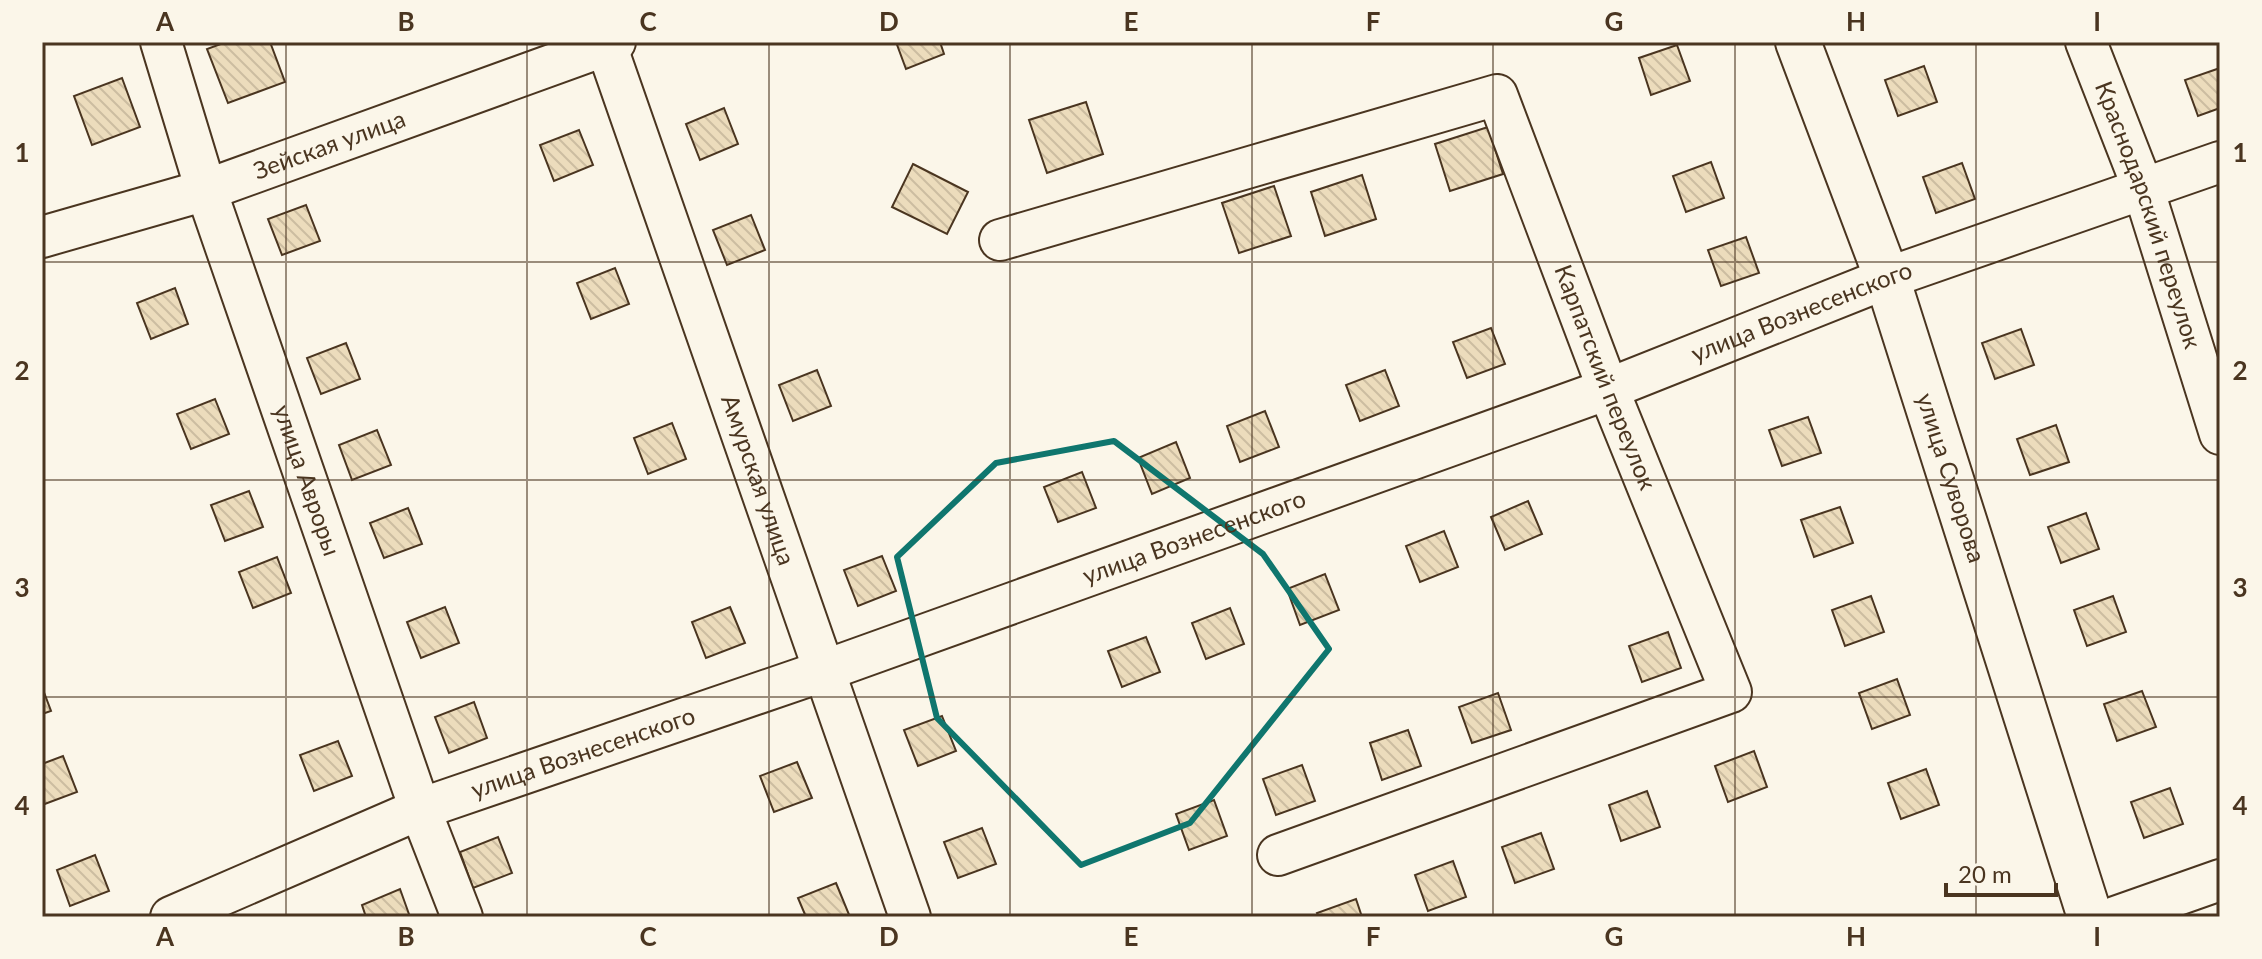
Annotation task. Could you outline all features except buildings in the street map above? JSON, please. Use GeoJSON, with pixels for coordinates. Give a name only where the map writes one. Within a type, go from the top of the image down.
{"type":"FeatureCollection","features":[{"type":"Feature","properties":{"kind":"main road","name":"улица Суворова"},"geometry":{"type":"LineString","coordinates":[[1798,42],[1887,278],[2090,917]]}},
{"type":"Feature","properties":{"kind":"street","name":"улица Авроры"},"geometry":{"type":"LineString","coordinates":[[161,42],[206,190],[420,809],[462,917]]}},
{"type":"Feature","properties":{"kind":"street","name":"Краснодарский переулок"},"geometry":{"type":"LineString","coordinates":[[2086,42],[2143,188],[2220,434]]}},
{"type":"Feature","properties":{"kind":"street","name":"Зейская улица"},"geometry":{"type":"LineString","coordinates":[[42,237],[206,190],[608,43]]}},
{"type":"Feature","properties":{"kind":"street","name":"Амурская улица"},"geometry":{"type":"LineString","coordinates":[[608,43],[910,917]]}},
{"type":"Feature","properties":{"kind":"street","name":"Карпатский переулок"},"geometry":{"type":"LineString","coordinates":[[1000,240],[1497,95],[1608,389],[1731,692],[1278,855]]}},
{"type":"Feature","properties":{"kind":"street","name":"улица Вознесенского"},"geometry":{"type":"LineString","coordinates":[[171,917],[420,809],[826,670],[1608,389],[1887,278],[2220,162]]}},
{"type":"Feature","properties":{"kind":"street"},"geometry":{"type":"LineString","coordinates":[[2115,917],[2220,880]]}},
{"type":"Feature","properties":{"kind":"highlighted area"},"geometry":{"type":"Polygon","coordinates":[[[1114,441],[1263,554],[1329,649],[1190,823],[1081,865],[937,718],[897,557],[996,463],[1114,441]]]}}]}
